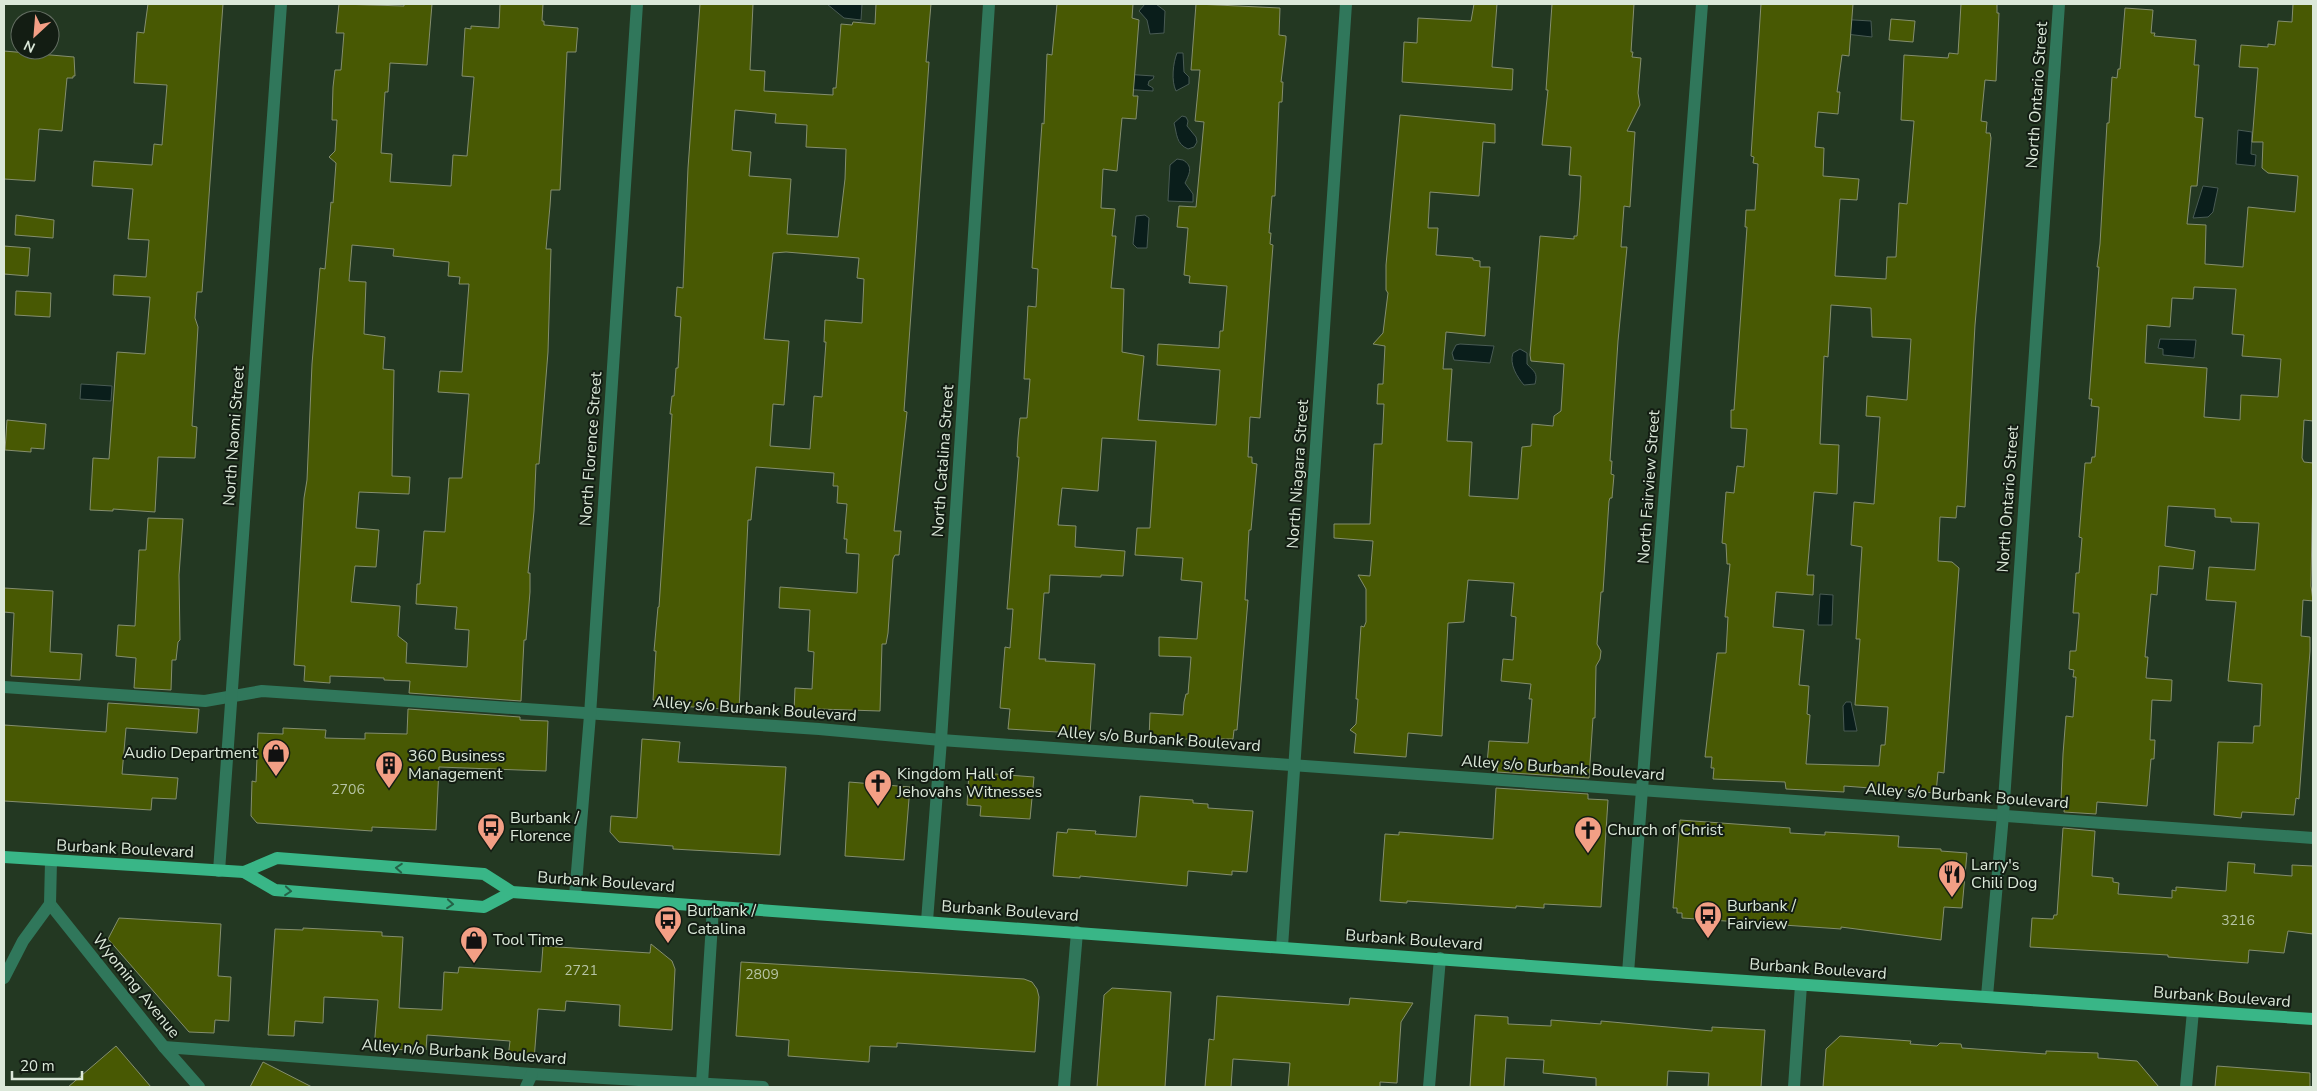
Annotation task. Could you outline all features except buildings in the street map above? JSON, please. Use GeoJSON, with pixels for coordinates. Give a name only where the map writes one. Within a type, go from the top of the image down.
{"type":"FeatureCollection","features":[{"type":"Feature","properties":{"kind":"main road","name":"Burbank Boulevard"},"geometry":{"type":"LineString","coordinates":[[4,857],[244,872],[276,858],[484,874],[512,892],[1282,946],[1628,973],[2313,1019]]}},
{"type":"Feature","properties":{"kind":"main road","name":"Burbank Boulevard"},"geometry":{"type":"LineString","coordinates":[[244,872],[275,890],[484,907],[512,892]]}},
{"type":"Feature","properties":{"kind":"street","name":"North Naomi Street"},"geometry":{"type":"LineString","coordinates":[[219,871],[281,4]]}},
{"type":"Feature","properties":{"kind":"street","name":"North Florence Street"},"geometry":{"type":"LineString","coordinates":[[575,896],[590,715],[637,4]]}},
{"type":"Feature","properties":{"kind":"street","name":"North Catalina Street"},"geometry":{"type":"LineString","coordinates":[[927,921],[941,740],[989,4]]}},
{"type":"Feature","properties":{"kind":"street","name":"North Niagara Street"},"geometry":{"type":"LineString","coordinates":[[1282,946],[1346,4]]}},
{"type":"Feature","properties":{"kind":"street","name":"North Fairview Street"},"geometry":{"type":"LineString","coordinates":[[1628,973],[1702,4]]}},
{"type":"Feature","properties":{"kind":"street","name":"North Ontario Street"},"geometry":{"type":"LineString","coordinates":[[1987,996],[2003,815],[2059,4]]}},
{"type":"Feature","properties":{"kind":"street","name":"Alley s/o Burbank Boulevard"},"geometry":{"type":"LineString","coordinates":[[4,687],[205,701],[262,691],[590,715],[819,729],[941,740],[2313,838]]}},
{"type":"Feature","properties":{"kind":"street"},"geometry":{"type":"LineString","coordinates":[[4,978],[23,941],[50,904],[51,861]]}},
{"type":"Feature","properties":{"kind":"street","name":"Wyoming Avenue"},"geometry":{"type":"LineString","coordinates":[[50,904],[164,1047],[199,1087]]}},
{"type":"Feature","properties":{"kind":"street"},"geometry":{"type":"LineString","coordinates":[[701,1085],[713,907]]}},
{"type":"Feature","properties":{"kind":"street"},"geometry":{"type":"LineString","coordinates":[[1064,1087],[1077,932]]}},
{"type":"Feature","properties":{"kind":"street"},"geometry":{"type":"LineString","coordinates":[[1429,1087],[1440,958]]}},
{"type":"Feature","properties":{"kind":"street"},"geometry":{"type":"LineString","coordinates":[[1794,1087],[1801,985]]}},
{"type":"Feature","properties":{"kind":"street"},"geometry":{"type":"LineString","coordinates":[[2186,1087],[2193,1011]]}},
{"type":"Feature","properties":{"kind":"street","name":"Alley n/o Burbank Boulevard"},"geometry":{"type":"LineString","coordinates":[[164,1047],[532,1074],[763,1087]]}},
{"type":"Feature","properties":{"kind":"street"},"geometry":{"type":"LineString","coordinates":[[526,1087],[532,1074]]}},
{"type":"Feature","properties":{"kind":"water"},"geometry":{"type":"Polygon","coordinates":[[[827,4],[862,4],[861,20],[844,18],[827,4]]]}},
{"type":"Feature","properties":{"kind":"water"},"geometry":{"type":"Polygon","coordinates":[[[1145,4],[1156,4],[1165,11],[1164,33],[1150,34],[1147,20],[1139,11],[1145,4]]]}},
{"type":"Feature","properties":{"kind":"water"},"geometry":{"type":"Polygon","coordinates":[[[1837,19],[1871,21],[1872,37],[1837,33],[1837,19]]]}},
{"type":"Feature","properties":{"kind":"water"},"geometry":{"type":"Polygon","coordinates":[[[1177,53],[1183,53],[1184,72],[1189,77],[1189,84],[1176,91],[1173,82],[1173,72],[1177,53]]]}},
{"type":"Feature","properties":{"kind":"water"},"geometry":{"type":"Polygon","coordinates":[[[1123,74],[1154,76],[1148,85],[1153,88],[1153,91],[1122,89],[1123,74]]]}},
{"type":"Feature","properties":{"kind":"water"},"geometry":{"type":"Polygon","coordinates":[[[1182,116],[1186,117],[1188,121],[1187,126],[1196,137],[1197,142],[1194,147],[1188,149],[1179,141],[1174,123],[1182,116]]]}},
{"type":"Feature","properties":{"kind":"water"},"geometry":{"type":"Polygon","coordinates":[[[2238,130],[2252,132],[2251,154],[2256,155],[2255,166],[2236,164],[2238,130]]]}},
{"type":"Feature","properties":{"kind":"water"},"geometry":{"type":"Polygon","coordinates":[[[1177,159],[1186,162],[1189,167],[1185,183],[1193,194],[1193,202],[1168,201],[1170,165],[1177,159]]]}},
{"type":"Feature","properties":{"kind":"water"},"geometry":{"type":"Polygon","coordinates":[[[2203,186],[2218,188],[2213,212],[2208,217],[2193,218],[2203,186]]]}},
{"type":"Feature","properties":{"kind":"water"},"geometry":{"type":"Polygon","coordinates":[[[1145,215],[1149,218],[1147,248],[1137,248],[1133,244],[1136,216],[1145,215]]]}},
{"type":"Feature","properties":{"kind":"water"},"geometry":{"type":"Polygon","coordinates":[[[2160,339],[2196,340],[2194,358],[2163,355],[2163,349],[2158,348],[2160,339]]]}},
{"type":"Feature","properties":{"kind":"water"},"geometry":{"type":"Polygon","coordinates":[[[1456,345],[1494,346],[1490,363],[1454,360],[1452,353],[1456,345]]]}},
{"type":"Feature","properties":{"kind":"water"},"geometry":{"type":"Polygon","coordinates":[[[1520,349],[1527,353],[1527,364],[1536,375],[1535,384],[1524,385],[1514,370],[1512,362],[1513,353],[1520,349]]]}},
{"type":"Feature","properties":{"kind":"water"},"geometry":{"type":"Polygon","coordinates":[[[81,384],[112,386],[111,401],[80,399],[81,384]]]}},
{"type":"Feature","properties":{"kind":"water"},"geometry":{"type":"Polygon","coordinates":[[[1820,594],[1833,595],[1832,625],[1818,625],[1820,594]]]}},
{"type":"Feature","properties":{"kind":"water"},"geometry":{"type":"Polygon","coordinates":[[[1846,702],[1851,702],[1857,731],[1844,731],[1843,706],[1846,702]]]}},
{"type":"Feature","properties":{"kind":"place","name":"Audio Department"},"geometry":{"type":"Point","coordinates":[276,777]}},
{"type":"Feature","properties":{"kind":"place","name":"360 Business Management"},"geometry":{"type":"Point","coordinates":[389,789]}},
{"type":"Feature","properties":{"kind":"place","name":"Kingdom Hall of Jehovahs Witnesses"},"geometry":{"type":"Point","coordinates":[878,807]}},
{"type":"Feature","properties":{"kind":"place","name":"Burbank / Florence"},"geometry":{"type":"Point","coordinates":[491,851]}},
{"type":"Feature","properties":{"kind":"place","name":"Church of Christ"},"geometry":{"type":"Point","coordinates":[1588,854]}},
{"type":"Feature","properties":{"kind":"place","name":"Larry's Chili Dog"},"geometry":{"type":"Point","coordinates":[1952,898]}},
{"type":"Feature","properties":{"kind":"place","name":"Burbank / Fairview"},"geometry":{"type":"Point","coordinates":[1708,939]}},
{"type":"Feature","properties":{"kind":"place","name":"Burbank / Catalina"},"geometry":{"type":"Point","coordinates":[668,944]}},
{"type":"Feature","properties":{"kind":"place","name":"Tool Time"},"geometry":{"type":"Point","coordinates":[474,964]}}]}
